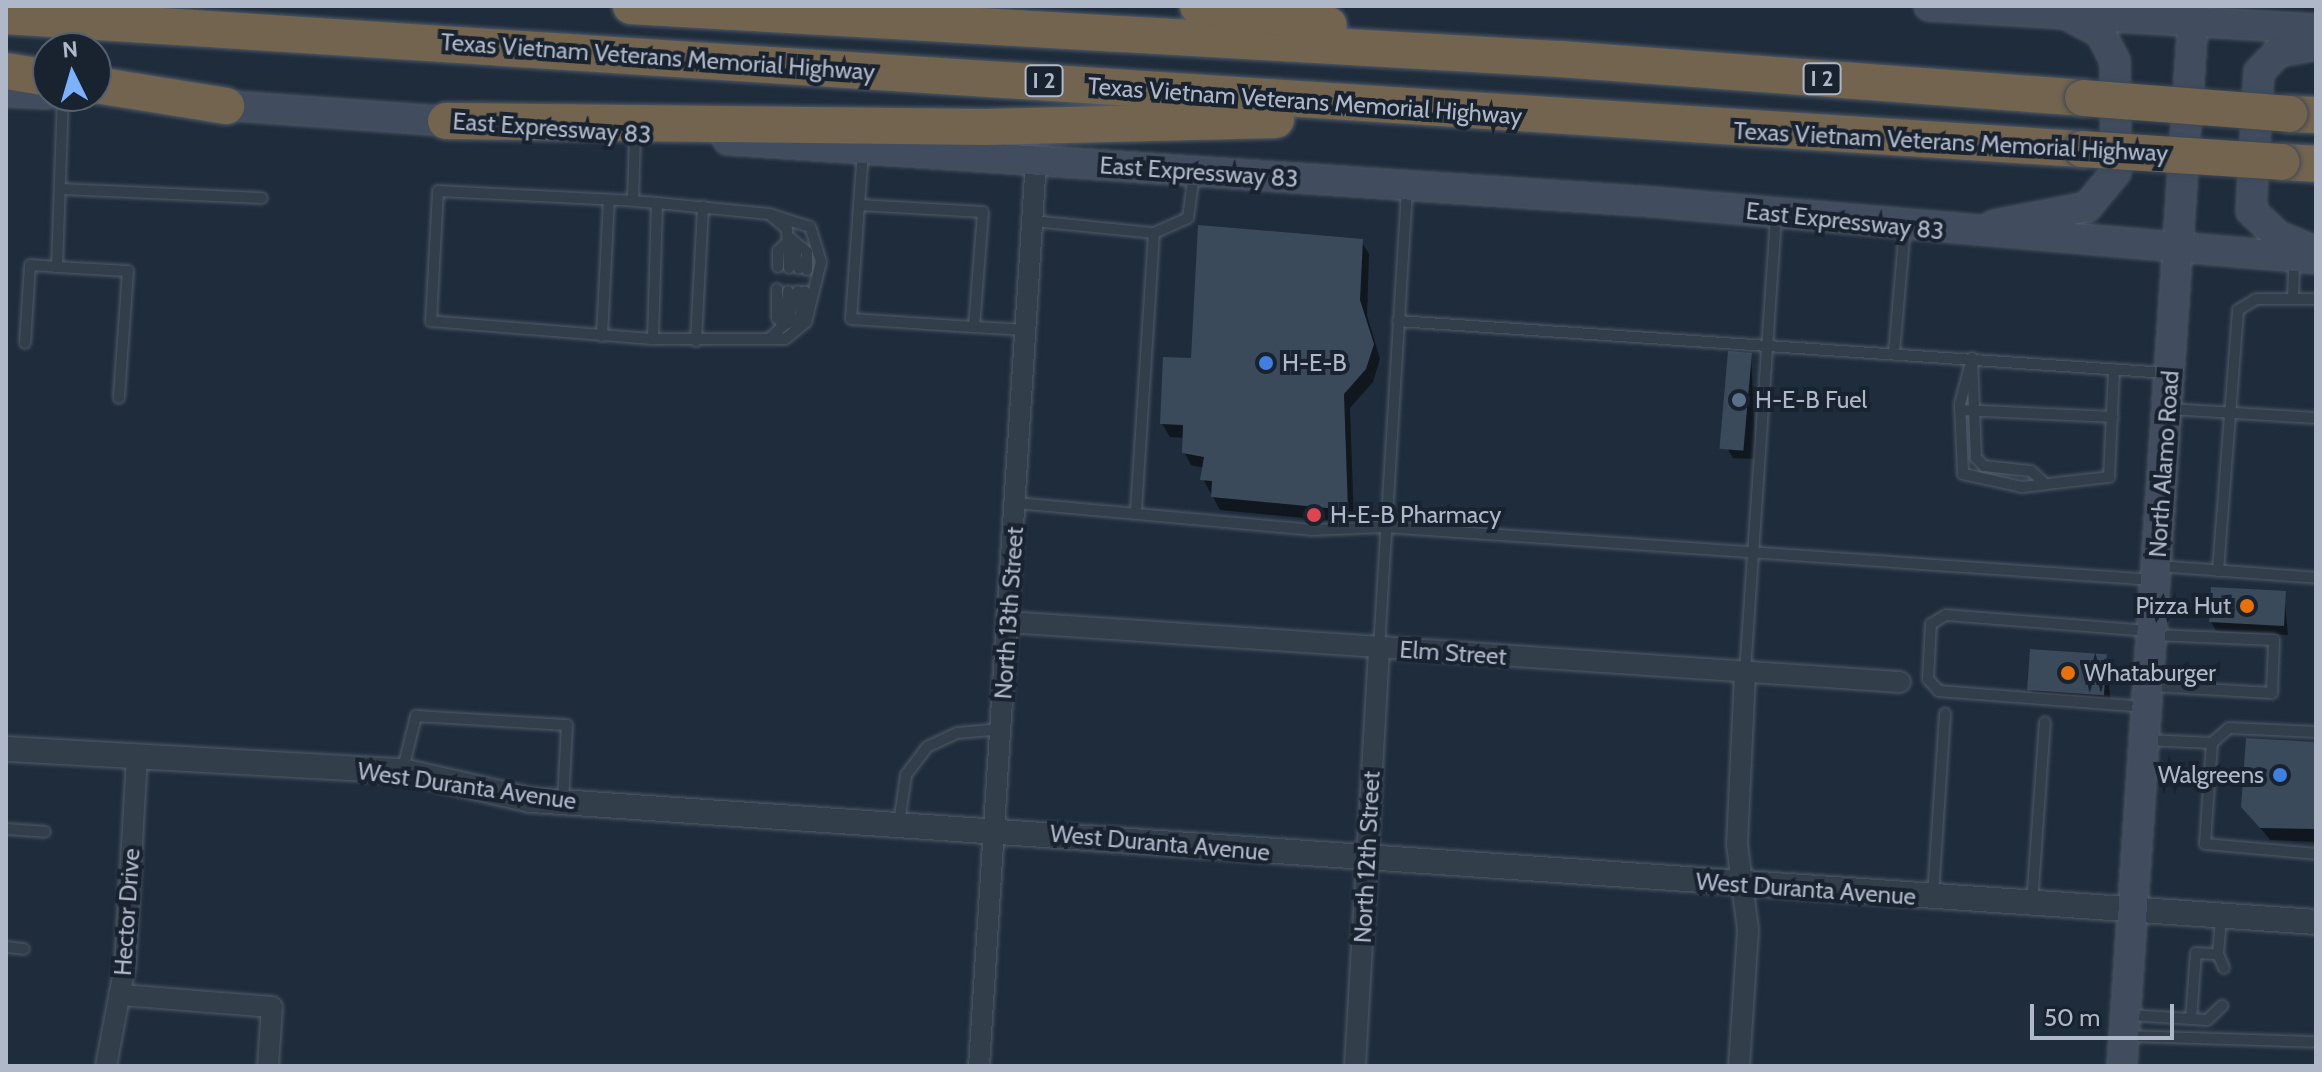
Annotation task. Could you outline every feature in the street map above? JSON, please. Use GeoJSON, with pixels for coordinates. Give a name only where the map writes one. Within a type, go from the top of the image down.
{"type":"FeatureCollection","features":[{"type":"Feature","properties":{"kind":"highway","name":"Texas Vietnam Veterans Memorial Highway"},"geometry":{"type":"LineString","coordinates":[[631,6],[1560,59],[2302,115]]}},
{"type":"Feature","properties":{"kind":"highway"},"geometry":{"type":"LineString","coordinates":[[1198,6],[1560,59]]}},
{"type":"Feature","properties":{"kind":"highway","name":"Texas Vietnam Veterans Memorial Highway"},"geometry":{"type":"LineString","coordinates":[[6,16],[1491,115],[2299,163]]}},
{"type":"Feature","properties":{"kind":"highway"},"geometry":{"type":"LineString","coordinates":[[6,71],[32,75]]}},
{"type":"Feature","properties":{"kind":"highway"},"geometry":{"type":"LineString","coordinates":[[112,88],[226,106]]}},
{"type":"Feature","properties":{"kind":"highway"},"geometry":{"type":"LineString","coordinates":[[446,121],[985,127],[1491,115]]}},
{"type":"Feature","properties":{"kind":"main road"},"geometry":{"type":"LineString","coordinates":[[1929,6],[2193,13],[2316,29]]}},
{"type":"Feature","properties":{"kind":"main road"},"geometry":{"type":"LineString","coordinates":[[1958,232],[2087,207],[2109,188],[2116,172],[2115,61],[2101,33],[2057,11]]}},
{"type":"Feature","properties":{"kind":"main road","name":"North Alamo Road"},"geometry":{"type":"LineString","coordinates":[[2122,1066],[2193,13]]}},
{"type":"Feature","properties":{"kind":"main road"},"geometry":{"type":"LineString","coordinates":[[2309,256],[2278,236],[2251,211],[2259,72],[2278,52],[2316,45]]}},
{"type":"Feature","properties":{"kind":"main road"},"geometry":{"type":"LineString","coordinates":[[6,92],[32,93]]}},
{"type":"Feature","properties":{"kind":"main road","name":"East Expressway 83"},"geometry":{"type":"LineString","coordinates":[[112,98],[1194,171],[1776,214],[2178,250],[2309,256]]}},
{"type":"Feature","properties":{"kind":"street","name":"North 13th Street"},"geometry":{"type":"LineString","coordinates":[[979,1066],[997,829],[1036,160]]}},
{"type":"Feature","properties":{"kind":"street","name":"Elm Street"},"geometry":{"type":"LineString","coordinates":[[1007,622],[1900,682]]}},
{"type":"Feature","properties":{"kind":"street","name":"North 12th Street"},"geometry":{"type":"LineString","coordinates":[[1355,1066],[1379,648]]}},
{"type":"Feature","properties":{"kind":"street"},"geometry":{"type":"LineString","coordinates":[[1739,1066],[1743,885],[1737,844],[1745,672]]}},
{"type":"Feature","properties":{"kind":"street","name":"West Duranta Avenue"},"geometry":{"type":"LineString","coordinates":[[6,749],[403,771],[563,802],[997,829],[1367,861],[2316,922]]}},
{"type":"Feature","properties":{"kind":"street","name":"Hector Drive"},"geometry":{"type":"LineString","coordinates":[[106,1066],[122,995],[137,756]]}},
{"type":"Feature","properties":{"kind":"street"},"geometry":{"type":"LineString","coordinates":[[122,995],[272,1007],[268,1066]]}},
{"type":"Feature","properties":{"kind":"lane"},"geometry":{"type":"LineString","coordinates":[[57,267],[63,112]]}},
{"type":"Feature","properties":{"kind":"lane"},"geometry":{"type":"LineString","coordinates":[[633,201],[635,134]]}},
{"type":"Feature","properties":{"kind":"lane"},"geometry":{"type":"LineString","coordinates":[[863,149],[851,319],[1026,330]]}},
{"type":"Feature","properties":{"kind":"lane"},"geometry":{"type":"LineString","coordinates":[[1033,221],[1154,233],[1188,218],[1194,171]]}},
{"type":"Feature","properties":{"kind":"lane"},"geometry":{"type":"LineString","coordinates":[[1379,648],[1407,187]]}},
{"type":"Feature","properties":{"kind":"lane"},"geometry":{"type":"LineString","coordinates":[[61,189],[262,198]]}},
{"type":"Feature","properties":{"kind":"lane"},"geometry":{"type":"LineString","coordinates":[[438,191],[633,201],[769,214],[810,227],[821,262],[806,322],[785,339],[696,341],[431,321],[438,191]]}},
{"type":"Feature","properties":{"kind":"lane"},"geometry":{"type":"LineString","coordinates":[[602,336],[609,200]]}},
{"type":"Feature","properties":{"kind":"lane"},"geometry":{"type":"LineString","coordinates":[[653,339],[657,203]]}},
{"type":"Feature","properties":{"kind":"lane"},"geometry":{"type":"LineString","coordinates":[[859,205],[983,212],[974,327]]}},
{"type":"Feature","properties":{"kind":"lane"},"geometry":{"type":"LineString","coordinates":[[696,341],[703,206]]}},
{"type":"Feature","properties":{"kind":"lane"},"geometry":{"type":"LineString","coordinates":[[769,214],[807,252],[794,268],[791,239]]}},
{"type":"Feature","properties":{"kind":"lane"},"geometry":{"type":"LineString","coordinates":[[1745,672],[1776,214]]}},
{"type":"Feature","properties":{"kind":"lane"},"geometry":{"type":"LineString","coordinates":[[1894,353],[1905,227]]}},
{"type":"Feature","properties":{"kind":"lane"},"geometry":{"type":"LineString","coordinates":[[1136,512],[1154,233]]}},
{"type":"Feature","properties":{"kind":"lane"},"geometry":{"type":"LineString","coordinates":[[2293,298],[2309,256]]}},
{"type":"Feature","properties":{"kind":"lane"},"geometry":{"type":"LineString","coordinates":[[25,343],[30,265],[128,271],[119,398]]}},
{"type":"Feature","properties":{"kind":"lane"},"geometry":{"type":"LineString","coordinates":[[769,339],[784,325],[792,291],[777,318],[784,325]]}},
{"type":"Feature","properties":{"kind":"lane"},"geometry":{"type":"LineString","coordinates":[[2218,571],[2227,413],[2238,310],[2256,299],[2316,299]]}},
{"type":"Feature","properties":{"kind":"lane"},"geometry":{"type":"LineString","coordinates":[[1398,321],[2170,373]]}},
{"type":"Feature","properties":{"kind":"lane"},"geometry":{"type":"LineString","coordinates":[[1972,358],[1960,410],[1968,480],[2022,487],[2042,481],[2109,477],[2114,369]]}},
{"type":"Feature","properties":{"kind":"lane"},"geometry":{"type":"LineString","coordinates":[[1972,358],[1976,458],[1984,466],[2031,471],[2042,481]]}},
{"type":"Feature","properties":{"kind":"lane"},"geometry":{"type":"LineString","coordinates":[[2167,409],[2316,418]]}},
{"type":"Feature","properties":{"kind":"lane"},"geometry":{"type":"LineString","coordinates":[[1960,410],[2113,417]]}},
{"type":"Feature","properties":{"kind":"lane"},"geometry":{"type":"LineString","coordinates":[[1016,503],[1311,530],[1384,527],[1755,552],[2157,573],[2218,571],[2316,578]]}},
{"type":"Feature","properties":{"kind":"lane"},"geometry":{"type":"LineString","coordinates":[[1946,615],[2153,633],[2274,640],[2272,693],[2149,696],[1939,691],[1928,679],[1931,624],[1946,615]]}},
{"type":"Feature","properties":{"kind":"lane"},"geometry":{"type":"LineString","coordinates":[[1933,897],[1945,713]]}},
{"type":"Feature","properties":{"kind":"lane"},"geometry":{"type":"LineString","coordinates":[[403,771],[416,716],[567,725],[563,802]]}},
{"type":"Feature","properties":{"kind":"lane"},"geometry":{"type":"LineString","coordinates":[[2032,903],[2045,722]]}},
{"type":"Feature","properties":{"kind":"lane"},"geometry":{"type":"LineString","coordinates":[[2316,732],[2229,728],[2212,743],[2205,844],[2316,854]]}},
{"type":"Feature","properties":{"kind":"lane"},"geometry":{"type":"LineString","coordinates":[[899,823],[906,775],[927,747],[957,733],[1002,729]]}},
{"type":"Feature","properties":{"kind":"lane"},"geometry":{"type":"LineString","coordinates":[[2145,739],[2212,743]]}},
{"type":"Feature","properties":{"kind":"lane"},"geometry":{"type":"LineString","coordinates":[[6,829],[45,832]]}},
{"type":"Feature","properties":{"kind":"lane"},"geometry":{"type":"LineString","coordinates":[[2221,915],[2218,954],[2224,968]]}},
{"type":"Feature","properties":{"kind":"lane"},"geometry":{"type":"LineString","coordinates":[[6,947],[24,949]]}},
{"type":"Feature","properties":{"kind":"lane"},"geometry":{"type":"LineString","coordinates":[[2191,1019],[2196,953],[2218,954]]}},
{"type":"Feature","properties":{"kind":"lane"},"geometry":{"type":"LineString","coordinates":[[2125,1026],[2215,1019],[2222,1006]]}},
{"type":"Feature","properties":{"kind":"lane"},"geometry":{"type":"LineString","coordinates":[[2125,1026],[2316,1042]]}},
{"type":"Feature","properties":{"kind":"building","name":"H-E-B"},"geometry":{"type":"Polygon","coordinates":[[[1198,225],[1363,239],[1360,300],[1374,344],[1366,369],[1344,394],[1348,510],[1211,497],[1212,481],[1200,480],[1204,457],[1182,453],[1183,425],[1160,424],[1163,357],[1191,358],[1198,225]]]}},
{"type":"Feature","properties":{"kind":"building","name":"H-E-B Fuel"},"geometry":{"type":"Polygon","coordinates":[[[1728,351],[1752,353],[1743,451],[1719,449],[1728,351]]]}},
{"type":"Feature","properties":{"kind":"building","name":"Pizza Hut"},"geometry":{"type":"Polygon","coordinates":[[[2211,587],[2286,591],[2284,626],[2209,622],[2211,587]]]}},
{"type":"Feature","properties":{"kind":"building","name":"Whataburger"},"geometry":{"type":"Polygon","coordinates":[[[2030,649],[2107,654],[2104,695],[2027,690],[2030,649]]]}},
{"type":"Feature","properties":{"kind":"building","name":"Walgreens"},"geometry":{"type":"Polygon","coordinates":[[[2246,738],[2316,742],[2316,829],[2260,828],[2241,807],[2246,738]]]}},
{"type":"Feature","properties":{"kind":"place","name":"H-E-B"},"geometry":{"type":"Point","coordinates":[1266,363]}},
{"type":"Feature","properties":{"kind":"place","name":"H-E-B Fuel"},"geometry":{"type":"Point","coordinates":[1739,400]}},
{"type":"Feature","properties":{"kind":"place","name":"H-E-B Pharmacy"},"geometry":{"type":"Point","coordinates":[1314,515]}},
{"type":"Feature","properties":{"kind":"place","name":"Pizza Hut"},"geometry":{"type":"Point","coordinates":[2247,606]}},
{"type":"Feature","properties":{"kind":"place","name":"Whataburger"},"geometry":{"type":"Point","coordinates":[2068,673]}},
{"type":"Feature","properties":{"kind":"place","name":"Walgreens"},"geometry":{"type":"Point","coordinates":[2280,775]}}]}
